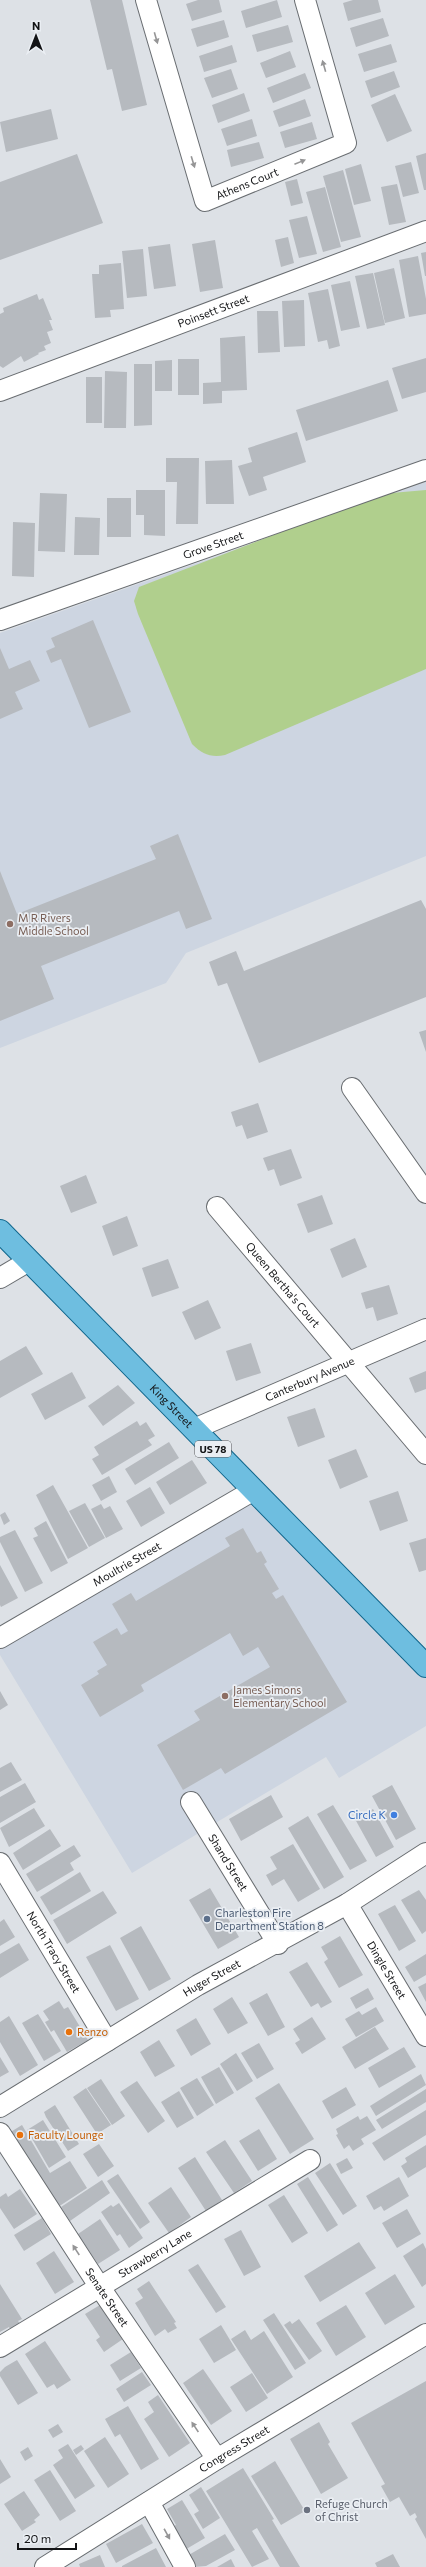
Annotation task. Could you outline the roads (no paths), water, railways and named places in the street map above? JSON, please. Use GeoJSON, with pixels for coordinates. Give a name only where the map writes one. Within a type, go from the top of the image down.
{"type":"FeatureCollection","features":[{"type":"Feature","properties":{"kind":"main road","name":"King Street"},"geometry":{"type":"LineString","coordinates":[[0,1231],[426,1666]]}},
{"type":"Feature","properties":{"kind":"street","name":"Athens Court"},"geometry":{"type":"LineString","coordinates":[[146,0],[205,202],[346,143],[305,0]]}},
{"type":"Feature","properties":{"kind":"street","name":"Poinsett Street"},"geometry":{"type":"LineString","coordinates":[[0,390],[426,231]]}},
{"type":"Feature","properties":{"kind":"street","name":"Grove Street"},"geometry":{"type":"LineString","coordinates":[[0,620],[426,470]]}},
{"type":"Feature","properties":{"kind":"street"},"geometry":{"type":"LineString","coordinates":[[352,1088],[426,1193]]}},
{"type":"Feature","properties":{"kind":"street","name":"Queen Bertha's Court"},"geometry":{"type":"LineString","coordinates":[[217,1207],[426,1454]]}},
{"type":"Feature","properties":{"kind":"street"},"geometry":{"type":"LineString","coordinates":[[0,1278],[29,1261]]}},
{"type":"Feature","properties":{"kind":"street","name":"Canterbury Avenue"},"geometry":{"type":"LineString","coordinates":[[194,1429],[426,1329]]}},
{"type":"Feature","properties":{"kind":"street","name":"Moultrie Street"},"geometry":{"type":"LineString","coordinates":[[0,1638],[254,1490]]}},
{"type":"Feature","properties":{"kind":"street","name":"Shand Street"},"geometry":{"type":"LineString","coordinates":[[191,1802],[278,1944]]}},
{"type":"Feature","properties":{"kind":"street","name":"Huger Street"},"geometry":{"type":"LineString","coordinates":[[0,2107],[198,1985],[278,1944],[347,1904],[426,1853]]}},
{"type":"Feature","properties":{"kind":"street","name":"North Tracy Street"},"geometry":{"type":"LineString","coordinates":[[0,1863],[107,2041]]}},
{"type":"Feature","properties":{"kind":"street","name":"Dingle Street"},"geometry":{"type":"LineString","coordinates":[[347,1904],[426,2036]]}},
{"type":"Feature","properties":{"kind":"street","name":"Senate Street"},"geometry":{"type":"LineString","coordinates":[[0,2133],[99,2286],[217,2459]]}},
{"type":"Feature","properties":{"kind":"street","name":"Strawberry Lane"},"geometry":{"type":"LineString","coordinates":[[0,2347],[310,2160]]}},
{"type":"Feature","properties":{"kind":"street","name":"Congress Street"},"geometry":{"type":"LineString","coordinates":[[45,2567],[217,2459],[426,2334]]}},
{"type":"Feature","properties":{"kind":"street"},"geometry":{"type":"LineString","coordinates":[[149,2502],[185,2567]]}},
{"type":"Feature","properties":{"kind":"place","name":"M R Rivers Middle School"},"geometry":{"type":"Point","coordinates":[10,924]}},
{"type":"Feature","properties":{"kind":"place","name":"James Simons Elementary School"},"geometry":{"type":"Point","coordinates":[225,1696]}},
{"type":"Feature","properties":{"kind":"place","name":"Circle K"},"geometry":{"type":"Point","coordinates":[394,1815]}},
{"type":"Feature","properties":{"kind":"place","name":"Charleston Fire Department Station 8"},"geometry":{"type":"Point","coordinates":[207,1919]}},
{"type":"Feature","properties":{"kind":"place","name":"Renzo"},"geometry":{"type":"Point","coordinates":[69,2032]}},
{"type":"Feature","properties":{"kind":"place","name":"Faculty Lounge"},"geometry":{"type":"Point","coordinates":[20,2135]}},
{"type":"Feature","properties":{"kind":"place","name":"Refuge Church of Christ"},"geometry":{"type":"Point","coordinates":[307,2510]}}]}
